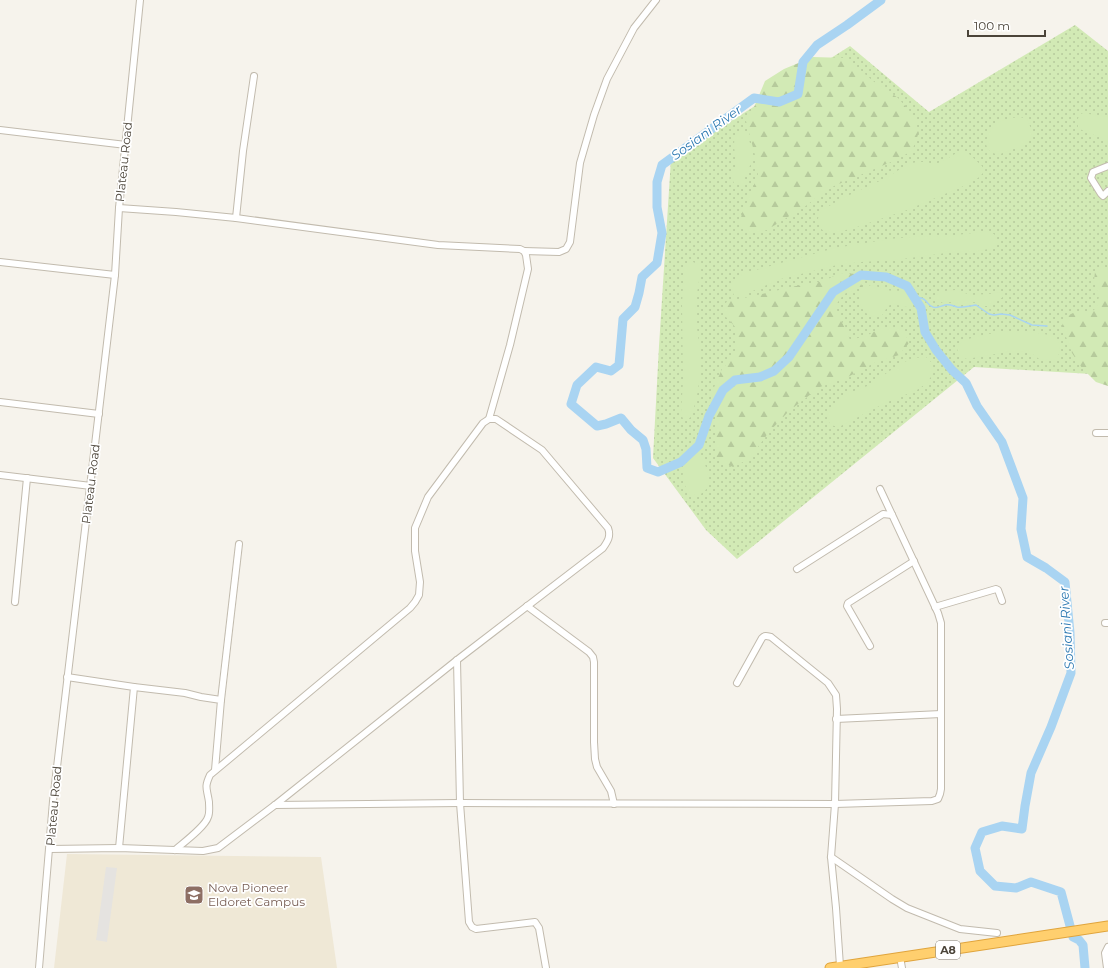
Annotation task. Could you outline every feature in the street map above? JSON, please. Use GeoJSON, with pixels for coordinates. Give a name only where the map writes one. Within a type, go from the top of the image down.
{"type":"FeatureCollection","features":[{"type":"Feature","properties":{"kind":"highway","name":"A8"},"geometry":{"type":"LineString","coordinates":[[830,968],[1108,926]]}},
{"type":"Feature","properties":{"kind":"street","name":"Plateau Road"},"geometry":{"type":"LineString","coordinates":[[39,968],[53,801],[99,414],[114,275],[119,208],[140,0]]}},
{"type":"Feature","properties":{"kind":"street"},"geometry":{"type":"LineString","coordinates":[[119,208],[236,218],[438,245],[559,252],[566,249],[570,242],[580,163],[594,115],[607,79],[634,28],[656,0]]}},
{"type":"Feature","properties":{"kind":"street"},"geometry":{"type":"LineString","coordinates":[[236,218],[243,151],[254,76]]}},
{"type":"Feature","properties":{"kind":"street"},"geometry":{"type":"LineString","coordinates":[[0,130],[126,145]]}},
{"type":"Feature","properties":{"kind":"street"},"geometry":{"type":"LineString","coordinates":[[1108,166],[1093,172],[1091,178],[1103,196],[1108,191]]}},
{"type":"Feature","properties":{"kind":"street"},"geometry":{"type":"LineString","coordinates":[[489,419],[510,345],[528,269],[527,258],[524,251]]}},
{"type":"Feature","properties":{"kind":"street"},"geometry":{"type":"LineString","coordinates":[[0,262],[114,275]]}},
{"type":"Feature","properties":{"kind":"street"},"geometry":{"type":"LineString","coordinates":[[0,402],[99,414]]}},
{"type":"Feature","properties":{"kind":"street"},"geometry":{"type":"LineString","coordinates":[[50,848],[119,848],[175,850],[203,851],[218,848],[275,805],[457,660],[603,548],[608,541],[610,532],[608,528],[542,450],[496,419],[489,419],[483,422],[428,497],[415,528],[415,551],[420,582],[419,595],[415,602],[410,608],[210,775],[206,786],[209,807],[208,818],[204,825],[175,850]]}},
{"type":"Feature","properties":{"kind":"street"},"geometry":{"type":"LineString","coordinates":[[1096,433],[1108,433]]}},
{"type":"Feature","properties":{"kind":"street"},"geometry":{"type":"LineString","coordinates":[[0,475],[91,486]]}},
{"type":"Feature","properties":{"kind":"street"},"geometry":{"type":"LineString","coordinates":[[15,602],[27,478]]}},
{"type":"Feature","properties":{"kind":"street"},"geometry":{"type":"LineString","coordinates":[[275,805],[460,803],[835,804],[938,799],[941,791],[941,623],[880,489]]}},
{"type":"Feature","properties":{"kind":"street"},"geometry":{"type":"LineString","coordinates":[[797,569],[883,514],[892,515]]}},
{"type":"Feature","properties":{"kind":"street"},"geometry":{"type":"LineString","coordinates":[[216,770],[221,700],[239,544]]}},
{"type":"Feature","properties":{"kind":"street"},"geometry":{"type":"LineString","coordinates":[[870,646],[847,606],[848,603],[914,561]]}},
{"type":"Feature","properties":{"kind":"street"},"geometry":{"type":"LineString","coordinates":[[935,607],[996,589],[998,590],[1002,601]]}},
{"type":"Feature","properties":{"kind":"street"},"geometry":{"type":"LineString","coordinates":[[527,606],[584,648],[593,657],[595,759],[611,791],[614,804]]}},
{"type":"Feature","properties":{"kind":"street"},"geometry":{"type":"LineString","coordinates":[[737,683],[762,638],[764,636],[768,636],[828,683],[836,695],[835,804],[831,857],[840,966]]}},
{"type":"Feature","properties":{"kind":"street"},"geometry":{"type":"LineString","coordinates":[[457,660],[460,803],[469,922],[472,927],[476,929],[535,922],[539,928],[546,968]]}},
{"type":"Feature","properties":{"kind":"street"},"geometry":{"type":"LineString","coordinates":[[67,677],[185,693],[221,700]]}},
{"type":"Feature","properties":{"kind":"street"},"geometry":{"type":"LineString","coordinates":[[119,848],[134,687]]}},
{"type":"Feature","properties":{"kind":"street"},"geometry":{"type":"LineString","coordinates":[[836,719],[941,714]]}},
{"type":"Feature","properties":{"kind":"street"},"geometry":{"type":"LineString","coordinates":[[831,857],[907,908],[960,929],[997,933]]}},
{"type":"Feature","properties":{"kind":"street"},"geometry":{"type":"LineString","coordinates":[[1107,968],[1105,953],[1108,947]]}},
{"type":"Feature","properties":{"kind":"street"},"geometry":{"type":"LineString","coordinates":[[900,957],[902,968]]}},
{"type":"Feature","properties":{"kind":"shaded area","name":"Nova Pioneer Eldoret Campus"},"geometry":{"type":"Polygon","coordinates":[[[67,854],[321,857],[337,968],[54,968],[67,854]]]}},
{"type":"Feature","properties":{"kind":"shaded area"},"geometry":{"type":"Polygon","coordinates":[[[106,867],[117,868],[107,942],[96,940],[106,867]]]}},
{"type":"Feature","properties":{"kind":"green space"},"geometry":{"type":"Polygon","coordinates":[[[1075,25],[1108,51],[1108,375],[974,367],[737,559],[706,530],[653,458],[671,159],[850,46],[929,112],[1075,25]]]}},
{"type":"Feature","properties":{"kind":"green space"},"geometry":{"type":"Polygon","coordinates":[[[813,57],[846,58],[873,81],[898,98],[913,115],[919,132],[912,151],[891,162],[827,189],[807,205],[767,230],[752,233],[744,230],[740,223],[742,213],[758,175],[756,159],[746,121],[752,112],[765,81],[784,69],[813,57]]]}},
{"type":"Feature","properties":{"kind":"green space"},"geometry":{"type":"Polygon","coordinates":[[[1083,113],[1108,117],[1108,142],[1078,128],[1079,115],[1083,113]]]}},
{"type":"Feature","properties":{"kind":"green space"},"geometry":{"type":"Polygon","coordinates":[[[1020,117],[1027,119],[1031,130],[1031,137],[1027,144],[1000,154],[995,154],[989,150],[986,141],[993,127],[1003,120],[1020,117]]]}},
{"type":"Feature","properties":{"kind":"green space"},"geometry":{"type":"Polygon","coordinates":[[[738,131],[744,131],[747,134],[753,152],[753,161],[748,169],[743,183],[740,185],[734,183],[732,178],[736,165],[734,141],[738,131]]]}},
{"type":"Feature","properties":{"kind":"green space"},"geometry":{"type":"Polygon","coordinates":[[[958,152],[967,152],[982,166],[983,173],[978,178],[966,185],[907,210],[854,228],[834,233],[824,232],[820,227],[818,218],[822,210],[843,198],[886,178],[908,164],[927,162],[933,164],[942,162],[958,152]]]}},
{"type":"Feature","properties":{"kind":"green space"},"geometry":{"type":"Polygon","coordinates":[[[989,231],[995,235],[998,244],[994,248],[895,260],[837,265],[781,279],[743,295],[734,295],[729,285],[736,278],[745,273],[835,248],[890,239],[921,236],[941,237],[989,231]]]}},
{"type":"Feature","properties":{"kind":"green space"},"geometry":{"type":"Polygon","coordinates":[[[689,262],[700,265],[701,269],[695,305],[700,349],[700,377],[692,416],[686,421],[683,419],[681,413],[683,381],[682,304],[684,268],[689,262]]]}},
{"type":"Feature","properties":{"kind":"green space"},"geometry":{"type":"Polygon","coordinates":[[[1101,267],[1108,269],[1108,386],[1096,382],[1082,368],[1072,353],[1062,326],[1065,317],[1075,312],[1087,313],[1094,310],[1097,306],[1099,296],[1094,281],[1095,272],[1101,267]]]}},
{"type":"Feature","properties":{"kind":"green space"},"geometry":{"type":"Polygon","coordinates":[[[840,273],[858,274],[862,287],[844,294],[835,306],[850,340],[866,336],[883,327],[903,328],[909,343],[899,355],[874,363],[846,378],[820,387],[789,411],[769,432],[749,459],[733,467],[716,459],[716,410],[712,392],[722,369],[736,354],[737,329],[726,317],[723,309],[727,301],[824,281],[840,273]]]}},
{"type":"Feature","properties":{"kind":"green space"},"geometry":{"type":"Polygon","coordinates":[[[871,285],[883,289],[904,292],[910,298],[913,304],[912,307],[890,305],[882,315],[873,317],[866,313],[861,307],[859,300],[863,290],[871,285]]]}},
{"type":"Feature","properties":{"kind":"green space"},"geometry":{"type":"Polygon","coordinates":[[[955,290],[971,295],[1000,292],[1004,296],[988,306],[983,306],[974,302],[967,304],[949,302],[943,303],[936,299],[936,296],[939,293],[955,290]]]}},
{"type":"Feature","properties":{"kind":"green space"},"geometry":{"type":"Polygon","coordinates":[[[1016,331],[1038,333],[1054,337],[1059,343],[1060,353],[1055,359],[1047,360],[1039,359],[1034,355],[1024,352],[1013,351],[967,359],[959,354],[957,346],[968,339],[1002,332],[1016,331]]]}},
{"type":"Feature","properties":{"kind":"green space"},"geometry":{"type":"Polygon","coordinates":[[[926,357],[932,363],[934,372],[927,383],[917,390],[885,403],[839,427],[830,425],[827,414],[833,405],[846,394],[870,385],[898,365],[913,358],[926,357]]]}},
{"type":"Feature","properties":{"kind":"green space"},"geometry":{"type":"Polygon","coordinates":[[[694,456],[701,457],[707,469],[708,476],[707,488],[699,495],[691,495],[687,490],[683,479],[686,464],[694,456]]]}},
{"type":"Feature","properties":{"kind":"waterway","name":"Sosiani River"},"geometry":{"type":"LineString","coordinates":[[881,0],[817,45],[803,62],[798,94],[779,102],[754,98],[662,165],[657,182],[657,207],[662,233],[657,263],[642,277],[635,307],[623,319],[619,365],[611,371],[596,367],[577,385],[571,404],[597,426],[621,418],[631,430],[643,440],[646,449],[647,468],[658,472],[681,462],[699,445],[709,416],[723,390],[735,380],[760,377],[774,371],[789,357],[833,292],[861,275],[886,277],[907,286],[921,308],[925,332],[936,350],[952,370],[966,383],[977,406],[1002,442],[1023,498],[1021,529],[1027,557],[1046,568],[1065,582],[1070,633],[1071,673],[1051,727],[1031,773],[1022,829],[1002,826],[982,832],[975,848],[980,871],[995,886],[1016,888],[1031,882],[1061,892],[1073,937],[1079,940],[1083,945],[1085,968]]}},
{"type":"Feature","properties":{"kind":"waterway"},"geometry":{"type":"LineString","coordinates":[[914,297],[923,299],[934,308],[947,305],[957,307],[976,305],[989,314],[1010,315],[1032,325],[1047,326]]}},
{"type":"Feature","properties":{"kind":"place","name":"Nova Pioneer Eldoret Campus"},"geometry":{"type":"Point","coordinates":[194,895]}}]}
